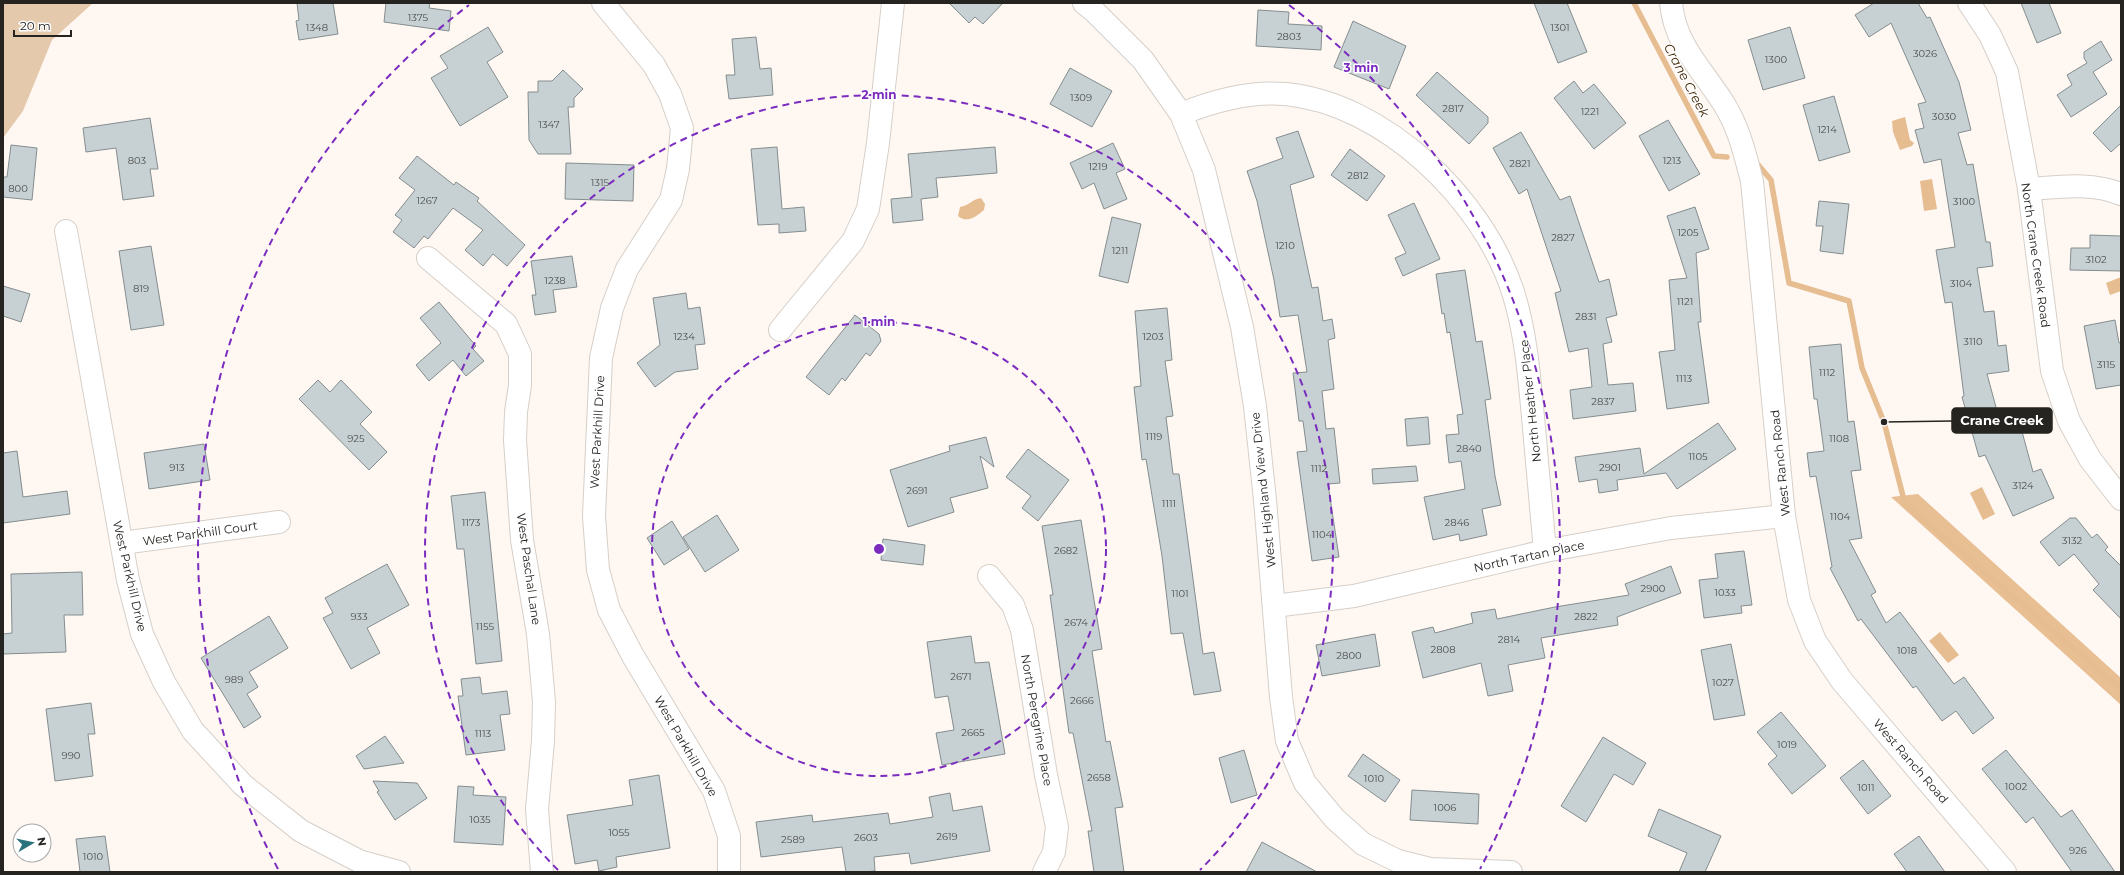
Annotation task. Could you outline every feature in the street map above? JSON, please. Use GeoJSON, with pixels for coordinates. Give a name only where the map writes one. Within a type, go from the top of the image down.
{"type":"FeatureCollection","features":[{"type":"Feature","properties":{"kind":"street","name":"West Parkhill Drive"},"geometry":{"type":"LineString","coordinates":[[603,3],[654,65],[670,94],[682,128],[678,169],[671,200],[628,269],[612,308],[601,358],[594,516],[598,570],[613,617],[633,656],[714,791],[729,836],[728,872]]}},
{"type":"Feature","properties":{"kind":"street"},"geometry":{"type":"LineString","coordinates":[[780,330],[853,241],[868,209],[878,150],[893,3]]}},
{"type":"Feature","properties":{"kind":"street","name":"West Highland View Drive"},"geometry":{"type":"LineString","coordinates":[[1084,3],[1093,10],[1143,60],[1181,114],[1204,170],[1242,327],[1255,406],[1281,697],[1287,741],[1306,783],[1335,819],[1363,844],[1398,861],[1430,869],[1511,872]]}},
{"type":"Feature","properties":{"kind":"street","name":"West Ranch Road"},"geometry":{"type":"LineString","coordinates":[[1671,3],[1672,13],[1684,48],[1724,104],[1741,136],[1752,181],[1784,516],[1799,600],[1815,641],[1842,681],[2005,872]]}},
{"type":"Feature","properties":{"kind":"street","name":"North Crane Creek Road"},"geometry":{"type":"LineString","coordinates":[[1969,3],[1990,35],[2007,72],[2028,189],[2052,371],[2069,421],[2090,459],[2121,498]]}},
{"type":"Feature","properties":{"kind":"street","name":"North Heather Place"},"geometry":{"type":"LineString","coordinates":[[1181,114],[1204,104],[1240,96],[1284,94],[1330,103],[1394,135],[1447,181],[1488,235],[1513,291],[1526,347],[1545,551]]}},
{"type":"Feature","properties":{"kind":"street"},"geometry":{"type":"LineString","coordinates":[[2028,189],[2079,185],[2110,190],[2121,194]]}},
{"type":"Feature","properties":{"kind":"street","name":"West Parkhill Drive"},"geometry":{"type":"LineString","coordinates":[[66,231],[128,580],[142,634],[164,682],[192,731],[243,785],[300,831],[358,861],[399,872]]}},
{"type":"Feature","properties":{"kind":"street","name":"West Paschal Lane"},"geometry":{"type":"LineString","coordinates":[[428,258],[506,324],[520,354],[520,385],[516,412],[515,440],[522,540],[538,634],[544,702],[543,741],[537,809],[542,872]]}},
{"type":"Feature","properties":{"kind":"street","name":"North Tartan Place"},"geometry":{"type":"LineString","coordinates":[[1274,606],[1354,596],[1545,551],[1671,528],[1784,516]]}},
{"type":"Feature","properties":{"kind":"street","name":"West Parkhill Court"},"geometry":{"type":"LineString","coordinates":[[122,543],[279,522]]}},
{"type":"Feature","properties":{"kind":"street","name":"North Peregrine Place"},"geometry":{"type":"LineString","coordinates":[[989,576],[1012,605],[1022,630],[1046,775],[1057,827],[1054,852],[1044,872]]}},
{"type":"Feature","properties":{"kind":"shaded area"},"geometry":{"type":"Polygon","coordinates":[[[93,3],[52,40],[23,111],[3,138],[3,4],[93,3]]]}},
{"type":"Feature","properties":{"kind":"shaded area"},"geometry":{"type":"Polygon","coordinates":[[[1905,117],[1910,140],[1914,143],[1912,146],[1900,150],[1893,132],[1892,121],[1905,117]]]}},
{"type":"Feature","properties":{"kind":"shaded area"},"geometry":{"type":"Polygon","coordinates":[[[1932,179],[1937,209],[1924,211],[1920,181],[1932,179]]]}},
{"type":"Feature","properties":{"kind":"shaded area"},"geometry":{"type":"Polygon","coordinates":[[[981,198],[985,204],[984,210],[975,217],[968,219],[958,216],[960,207],[981,198]]]}},
{"type":"Feature","properties":{"kind":"shaded area"},"geometry":{"type":"Polygon","coordinates":[[[2121,277],[2121,291],[2110,295],[2106,283],[2121,277]]]}},
{"type":"Feature","properties":{"kind":"shaded area"},"geometry":{"type":"Polygon","coordinates":[[[1982,487],[1995,514],[1983,520],[1970,493],[1982,487]]]}},
{"type":"Feature","properties":{"kind":"shaded area"},"geometry":{"type":"Polygon","coordinates":[[[1918,494],[2121,678],[2121,705],[1891,497],[1918,494]]]}},
{"type":"Feature","properties":{"kind":"shaded area"},"geometry":{"type":"Polygon","coordinates":[[[1940,632],[1959,655],[1948,663],[1929,641],[1940,632]]]}},
{"type":"Feature","properties":{"kind":"building"},"geometry":{"type":"Polygon","coordinates":[[[297,3],[333,3],[338,34],[299,40],[296,21],[299,20],[297,3]]]}},
{"type":"Feature","properties":{"kind":"building"},"geometry":{"type":"Polygon","coordinates":[[[386,3],[430,3],[429,8],[451,11],[449,31],[384,22],[386,3]]]}},
{"type":"Feature","properties":{"kind":"building"},"geometry":{"type":"Polygon","coordinates":[[[949,3],[1003,3],[983,24],[975,17],[969,23],[949,3]]]}},
{"type":"Feature","properties":{"kind":"building"},"geometry":{"type":"Polygon","coordinates":[[[1534,3],[1567,3],[1587,52],[1558,63],[1534,3]]]}},
{"type":"Feature","properties":{"kind":"building"},"geometry":{"type":"Polygon","coordinates":[[[1874,3],[1918,3],[1927,18],[1930,17],[1959,82],[1971,130],[1958,133],[1967,165],[1973,164],[1986,242],[1990,242],[1993,266],[1977,268],[1984,312],[1994,311],[1998,346],[2006,345],[2009,371],[1987,374],[2000,422],[2018,417],[2033,472],[2041,469],[2054,498],[2013,516],[1985,455],[1979,457],[1962,397],[1964,396],[1952,302],[1945,303],[1936,250],[1955,247],[1941,159],[1924,163],[1915,130],[1924,128],[1918,104],[1926,102],[1891,23],[1869,37],[1855,15],[1874,3]]]}},
{"type":"Feature","properties":{"kind":"building"},"geometry":{"type":"Polygon","coordinates":[[[2021,3],[2049,3],[2061,33],[2037,43],[2021,3]]]}},
{"type":"Feature","properties":{"kind":"building"},"geometry":{"type":"Polygon","coordinates":[[[1258,10],[1289,12],[1288,24],[1322,26],[1321,50],[1256,46],[1258,10]]]}},
{"type":"Feature","properties":{"kind":"building"},"geometry":{"type":"Polygon","coordinates":[[[1353,21],[1406,46],[1389,89],[1334,67],[1353,21]]]}},
{"type":"Feature","properties":{"kind":"building"},"geometry":{"type":"Polygon","coordinates":[[[488,27],[503,52],[487,62],[508,97],[460,126],[431,78],[448,68],[440,56],[488,27]]]}},
{"type":"Feature","properties":{"kind":"building"},"geometry":{"type":"Polygon","coordinates":[[[1790,27],[1805,78],[1763,90],[1748,40],[1790,27]]]}},
{"type":"Feature","properties":{"kind":"building"},"geometry":{"type":"Polygon","coordinates":[[[756,37],[760,69],[771,68],[773,95],[729,99],[726,75],[735,75],[732,39],[756,37]]]}},
{"type":"Feature","properties":{"kind":"building"},"geometry":{"type":"Polygon","coordinates":[[[2101,41],[2112,60],[2093,72],[2107,94],[2071,117],[2057,95],[2072,85],[2067,75],[2087,63],[2084,58],[2084,52],[2101,41]]]}},
{"type":"Feature","properties":{"kind":"building"},"geometry":{"type":"Polygon","coordinates":[[[1070,68],[1112,91],[1092,127],[1050,104],[1070,68]]]}},
{"type":"Feature","properties":{"kind":"building"},"geometry":{"type":"Polygon","coordinates":[[[563,70],[583,89],[574,98],[574,107],[568,107],[571,154],[538,154],[529,140],[528,92],[538,92],[538,81],[552,81],[563,70]]]}},
{"type":"Feature","properties":{"kind":"building"},"geometry":{"type":"Polygon","coordinates":[[[1437,72],[1488,117],[1488,123],[1469,144],[1416,95],[1437,72]]]}},
{"type":"Feature","properties":{"kind":"building"},"geometry":{"type":"Polygon","coordinates":[[[1574,81],[1583,93],[1594,84],[1626,123],[1594,149],[1554,98],[1574,81]]]}},
{"type":"Feature","properties":{"kind":"building"},"geometry":{"type":"Polygon","coordinates":[[[1834,96],[1850,152],[1819,161],[1803,105],[1834,96]]]}},
{"type":"Feature","properties":{"kind":"building"},"geometry":{"type":"Polygon","coordinates":[[[2121,105],[2121,143],[2111,152],[2093,133],[2121,105]]]}},
{"type":"Feature","properties":{"kind":"building"},"geometry":{"type":"Polygon","coordinates":[[[150,118],[158,169],[150,169],[154,196],[123,200],[116,148],[86,152],[83,128],[150,118]]]}},
{"type":"Feature","properties":{"kind":"building"},"geometry":{"type":"Polygon","coordinates":[[[1668,120],[1700,174],[1669,191],[1639,136],[1668,120]]]}},
{"type":"Feature","properties":{"kind":"building"},"geometry":{"type":"Polygon","coordinates":[[[1298,131],[1314,177],[1290,185],[1312,288],[1318,287],[1323,321],[1332,319],[1335,338],[1328,340],[1334,389],[1322,391],[1326,429],[1334,428],[1340,483],[1328,484],[1339,557],[1312,561],[1297,452],[1307,451],[1303,421],[1299,421],[1293,373],[1307,372],[1298,315],[1280,317],[1274,280],[1257,201],[1247,171],[1283,158],[1276,138],[1298,131]]]}},
{"type":"Feature","properties":{"kind":"building"},"geometry":{"type":"Polygon","coordinates":[[[1521,132],[1560,200],[1570,196],[1599,282],[1609,279],[1617,315],[1606,318],[1612,342],[1603,344],[1608,385],[1633,383],[1636,411],[1573,419],[1570,390],[1592,387],[1588,348],[1569,352],[1555,293],[1561,291],[1527,189],[1519,194],[1493,148],[1521,132]]]}},
{"type":"Feature","properties":{"kind":"building"},"geometry":{"type":"Polygon","coordinates":[[[1113,143],[1125,169],[1116,173],[1127,199],[1104,209],[1094,183],[1082,189],[1070,163],[1113,143]]]}},
{"type":"Feature","properties":{"kind":"building"},"geometry":{"type":"Polygon","coordinates":[[[11,145],[37,148],[32,200],[3,197],[3,177],[7,177],[11,145]]]}},
{"type":"Feature","properties":{"kind":"building"},"geometry":{"type":"Polygon","coordinates":[[[777,147],[782,209],[804,207],[806,231],[779,233],[779,224],[758,225],[751,149],[777,147]]]}},
{"type":"Feature","properties":{"kind":"building"},"geometry":{"type":"Polygon","coordinates":[[[995,147],[997,173],[936,178],[938,197],[921,199],[923,220],[893,223],[891,199],[912,197],[908,154],[995,147]]]}},
{"type":"Feature","properties":{"kind":"building"},"geometry":{"type":"Polygon","coordinates":[[[1350,149],[1385,176],[1367,201],[1331,175],[1350,149]]]}},
{"type":"Feature","properties":{"kind":"building"},"geometry":{"type":"Polygon","coordinates":[[[417,156],[454,185],[456,182],[479,198],[477,201],[525,245],[507,266],[493,254],[483,266],[465,250],[483,230],[453,208],[428,239],[424,236],[414,248],[393,232],[402,220],[395,215],[415,190],[399,178],[417,156]]]}},
{"type":"Feature","properties":{"kind":"building"},"geometry":{"type":"Polygon","coordinates":[[[566,163],[634,165],[633,201],[565,199],[566,163]]]}},
{"type":"Feature","properties":{"kind":"building"},"geometry":{"type":"Polygon","coordinates":[[[1819,201],[1849,204],[1843,254],[1820,251],[1823,226],[1816,226],[1819,201]]]}},
{"type":"Feature","properties":{"kind":"building"},"geometry":{"type":"Polygon","coordinates":[[[1414,203],[1440,259],[1403,276],[1395,258],[1406,253],[1388,215],[1414,203]]]}},
{"type":"Feature","properties":{"kind":"building"},"geometry":{"type":"Polygon","coordinates":[[[1695,207],[1709,249],[1696,253],[1701,322],[1698,322],[1709,403],[1667,409],[1659,352],[1675,350],[1669,280],[1687,278],[1667,216],[1695,207]]]}},
{"type":"Feature","properties":{"kind":"building"},"geometry":{"type":"Polygon","coordinates":[[[1112,217],[1141,224],[1128,283],[1099,276],[1112,217]]]}},
{"type":"Feature","properties":{"kind":"building"},"geometry":{"type":"Polygon","coordinates":[[[2090,235],[2121,236],[2121,271],[2070,270],[2071,248],[2090,248],[2090,235]]]}},
{"type":"Feature","properties":{"kind":"building"},"geometry":{"type":"Polygon","coordinates":[[[151,246],[164,325],[131,330],[119,251],[151,246]]]}},
{"type":"Feature","properties":{"kind":"building"},"geometry":{"type":"Polygon","coordinates":[[[572,256],[577,287],[553,290],[556,312],[535,315],[532,295],[536,295],[531,261],[572,256]]]}},
{"type":"Feature","properties":{"kind":"building"},"geometry":{"type":"Polygon","coordinates":[[[1465,270],[1476,342],[1482,341],[1491,399],[1485,400],[1495,476],[1501,505],[1482,509],[1487,535],[1460,541],[1459,534],[1433,540],[1424,497],[1465,489],[1461,461],[1449,463],[1446,435],[1459,434],[1457,415],[1463,414],[1450,332],[1447,333],[1444,313],[1442,314],[1436,274],[1465,270]]]}},
{"type":"Feature","properties":{"kind":"building"},"geometry":{"type":"Polygon","coordinates":[[[3,286],[30,294],[21,322],[3,316],[3,286]]]}},
{"type":"Feature","properties":{"kind":"building"},"geometry":{"type":"Polygon","coordinates":[[[686,293],[688,309],[700,307],[705,344],[695,345],[698,369],[675,372],[655,387],[637,363],[660,345],[653,298],[686,293]]]}},
{"type":"Feature","properties":{"kind":"building"},"geometry":{"type":"Polygon","coordinates":[[[439,302],[476,346],[473,349],[484,361],[466,376],[453,360],[429,381],[416,365],[441,343],[420,318],[439,302]]]}},
{"type":"Feature","properties":{"kind":"building"},"geometry":{"type":"Polygon","coordinates":[[[1167,308],[1172,360],[1165,361],[1173,416],[1166,417],[1173,474],[1179,474],[1203,654],[1214,652],[1221,691],[1194,695],[1183,633],[1171,634],[1162,556],[1146,459],[1142,460],[1134,387],[1141,386],[1135,311],[1167,308]]]}},
{"type":"Feature","properties":{"kind":"building"},"geometry":{"type":"Polygon","coordinates":[[[855,315],[879,334],[881,341],[870,356],[866,353],[845,381],[842,378],[829,395],[806,377],[855,315]]]}},
{"type":"Feature","properties":{"kind":"building"},"geometry":{"type":"Polygon","coordinates":[[[2115,320],[2119,343],[2121,342],[2121,385],[2096,389],[2084,326],[2115,320]]]}},
{"type":"Feature","properties":{"kind":"building"},"geometry":{"type":"Polygon","coordinates":[[[1841,344],[1848,422],[1854,421],[1861,470],[1851,471],[1862,538],[1849,540],[1876,592],[1871,595],[1886,623],[1900,612],[1954,684],[1964,677],[1994,718],[1973,734],[1956,711],[1942,721],[1916,686],[1913,688],[1861,619],[1858,621],[1830,568],[1832,567],[1816,476],[1810,477],[1807,453],[1824,451],[1817,399],[1814,399],[1809,347],[1841,344]]]}},
{"type":"Feature","properties":{"kind":"building"},"geometry":{"type":"Polygon","coordinates":[[[318,380],[330,392],[341,380],[372,412],[360,424],[387,452],[369,470],[299,399],[318,380]]]}},
{"type":"Feature","properties":{"kind":"building"},"geometry":{"type":"Polygon","coordinates":[[[1428,417],[1430,444],[1407,446],[1405,419],[1428,417]]]}},
{"type":"Feature","properties":{"kind":"building"},"geometry":{"type":"Polygon","coordinates":[[[1718,423],[1736,449],[1677,489],[1666,473],[1617,480],[1618,490],[1599,493],[1597,479],[1579,482],[1575,457],[1640,448],[1644,474],[1718,423]]]}},
{"type":"Feature","properties":{"kind":"building"},"geometry":{"type":"Polygon","coordinates":[[[986,437],[994,467],[980,456],[988,488],[950,498],[954,512],[908,527],[890,470],[950,451],[949,446],[986,437]]]}},
{"type":"Feature","properties":{"kind":"building"},"geometry":{"type":"Polygon","coordinates":[[[204,444],[210,480],[149,489],[144,453],[204,444]]]}},
{"type":"Feature","properties":{"kind":"building"},"geometry":{"type":"Polygon","coordinates":[[[1028,449],[1069,480],[1038,521],[1022,508],[1031,496],[1006,477],[1028,449]]]}},
{"type":"Feature","properties":{"kind":"building"},"geometry":{"type":"Polygon","coordinates":[[[17,451],[23,497],[67,491],[70,514],[3,523],[3,453],[17,451]]]}},
{"type":"Feature","properties":{"kind":"building"},"geometry":{"type":"Polygon","coordinates":[[[1416,466],[1418,481],[1373,484],[1372,469],[1416,466]]]}},
{"type":"Feature","properties":{"kind":"building"},"geometry":{"type":"Polygon","coordinates":[[[485,492],[502,661],[476,664],[464,549],[457,549],[451,496],[485,492]]]}},
{"type":"Feature","properties":{"kind":"building"},"geometry":{"type":"Polygon","coordinates":[[[717,515],[739,550],[705,572],[683,537],[717,515]]]}},
{"type":"Feature","properties":{"kind":"building"},"geometry":{"type":"Polygon","coordinates":[[[2070,518],[2076,518],[2092,538],[2097,534],[2108,547],[2105,550],[2121,566],[2121,619],[2093,590],[2099,584],[2074,554],[2059,566],[2040,542],[2070,518]]]}},
{"type":"Feature","properties":{"kind":"building"},"geometry":{"type":"Polygon","coordinates":[[[1081,520],[1102,649],[1092,651],[1106,742],[1110,741],[1123,807],[1115,808],[1124,872],[1094,872],[1088,831],[1092,831],[1073,733],[1069,733],[1050,595],[1053,595],[1042,526],[1081,520]]]}},
{"type":"Feature","properties":{"kind":"building"},"geometry":{"type":"Polygon","coordinates":[[[672,521],[689,549],[664,565],[647,538],[672,521]]]}},
{"type":"Feature","properties":{"kind":"building"},"geometry":{"type":"Polygon","coordinates":[[[883,539],[925,545],[923,565],[881,560],[883,539]]]}},
{"type":"Feature","properties":{"kind":"building"},"geometry":{"type":"Polygon","coordinates":[[[1744,551],[1752,605],[1741,606],[1742,613],[1704,618],[1699,580],[1718,578],[1715,554],[1744,551]]]}},
{"type":"Feature","properties":{"kind":"building"},"geometry":{"type":"Polygon","coordinates":[[[387,564],[409,605],[367,628],[380,653],[351,669],[323,618],[333,613],[325,598],[387,564]]]}},
{"type":"Feature","properties":{"kind":"building"},"geometry":{"type":"Polygon","coordinates":[[[1671,566],[1681,593],[1617,617],[1618,625],[1541,638],[1545,658],[1508,665],[1513,691],[1488,696],[1481,663],[1423,678],[1412,632],[1433,627],[1435,633],[1473,623],[1471,613],[1495,609],[1497,619],[1555,607],[1629,595],[1625,584],[1671,566]]]}},
{"type":"Feature","properties":{"kind":"building"},"geometry":{"type":"Polygon","coordinates":[[[82,572],[83,615],[64,615],[66,652],[3,654],[3,634],[12,633],[11,574],[82,572]]]}},
{"type":"Feature","properties":{"kind":"building"},"geometry":{"type":"Polygon","coordinates":[[[269,616],[288,648],[249,672],[258,687],[247,694],[261,717],[244,728],[201,658],[269,616]]]}},
{"type":"Feature","properties":{"kind":"building"},"geometry":{"type":"Polygon","coordinates":[[[1375,634],[1380,666],[1322,676],[1316,645],[1375,634]]]}},
{"type":"Feature","properties":{"kind":"building"},"geometry":{"type":"Polygon","coordinates":[[[971,636],[975,663],[989,662],[1005,754],[942,765],[936,733],[954,730],[948,696],[935,698],[927,642],[971,636]]]}},
{"type":"Feature","properties":{"kind":"building"},"geometry":{"type":"Polygon","coordinates":[[[1731,644],[1745,715],[1714,720],[1701,650],[1731,644]]]}},
{"type":"Feature","properties":{"kind":"building"},"geometry":{"type":"Polygon","coordinates":[[[480,677],[482,694],[507,691],[510,714],[500,715],[505,750],[466,755],[458,696],[463,696],[461,679],[480,677]]]}},
{"type":"Feature","properties":{"kind":"building"},"geometry":{"type":"Polygon","coordinates":[[[91,703],[95,734],[88,734],[93,776],[55,781],[46,709],[91,703]]]}},
{"type":"Feature","properties":{"kind":"building"},"geometry":{"type":"Polygon","coordinates":[[[1781,712],[1826,766],[1792,794],[1768,764],[1777,756],[1757,732],[1781,712]]]}},
{"type":"Feature","properties":{"kind":"building"},"geometry":{"type":"Polygon","coordinates":[[[385,736],[404,763],[364,769],[356,756],[385,736]]]}},
{"type":"Feature","properties":{"kind":"building"},"geometry":{"type":"Polygon","coordinates":[[[1603,737],[1646,763],[1633,785],[1614,774],[1586,822],[1561,806],[1603,737]]]}},
{"type":"Feature","properties":{"kind":"building"},"geometry":{"type":"Polygon","coordinates":[[[1244,750],[1257,795],[1231,803],[1219,758],[1244,750]]]}},
{"type":"Feature","properties":{"kind":"building"},"geometry":{"type":"Polygon","coordinates":[[[2006,750],[2061,817],[2072,810],[2115,872],[2072,872],[2033,817],[2026,823],[1982,769],[2006,750]]]}},
{"type":"Feature","properties":{"kind":"building"},"geometry":{"type":"Polygon","coordinates":[[[1363,754],[1400,780],[1385,802],[1348,776],[1363,754]]]}},
{"type":"Feature","properties":{"kind":"building"},"geometry":{"type":"Polygon","coordinates":[[[1863,760],[1891,796],[1868,814],[1840,778],[1863,760]]]}},
{"type":"Feature","properties":{"kind":"building"},"geometry":{"type":"Polygon","coordinates":[[[659,775],[670,848],[616,857],[617,867],[599,871],[597,860],[575,864],[567,815],[633,805],[629,780],[659,775]]]}},
{"type":"Feature","properties":{"kind":"building"},"geometry":{"type":"Polygon","coordinates":[[[373,781],[417,783],[427,798],[395,820],[377,792],[379,791],[373,781]]]}},
{"type":"Feature","properties":{"kind":"building"},"geometry":{"type":"Polygon","coordinates":[[[458,786],[474,787],[473,795],[506,797],[503,845],[454,842],[458,786]]]}},
{"type":"Feature","properties":{"kind":"building"},"geometry":{"type":"Polygon","coordinates":[[[1412,790],[1479,794],[1478,824],[1410,820],[1412,790]]]}},
{"type":"Feature","properties":{"kind":"building"},"geometry":{"type":"Polygon","coordinates":[[[950,793],[953,811],[982,806],[990,851],[911,864],[909,853],[874,857],[875,871],[864,872],[846,872],[842,847],[761,857],[756,822],[812,815],[813,822],[888,813],[890,824],[933,817],[929,797],[950,793]]]}},
{"type":"Feature","properties":{"kind":"building"},"geometry":{"type":"Polygon","coordinates":[[[1659,809],[1721,836],[1705,872],[1679,872],[1687,853],[1648,836],[1659,809]]]}},
{"type":"Feature","properties":{"kind":"building"},"geometry":{"type":"Polygon","coordinates":[[[105,836],[110,872],[80,872],[76,839],[105,836]]]}},
{"type":"Feature","properties":{"kind":"building"},"geometry":{"type":"Polygon","coordinates":[[[1919,836],[1945,872],[1907,872],[1894,854],[1919,836]]]}},
{"type":"Feature","properties":{"kind":"building"},"geometry":{"type":"Polygon","coordinates":[[[1262,842],[1317,872],[1246,872],[1262,842]]]}},
{"type":"Feature","properties":{"kind":"waterway","name":"Crane Creek"},"geometry":{"type":"LineString","coordinates":[[1634,3],[1714,156],[1727,157]]}},
{"type":"Feature","properties":{"kind":"waterway","name":"Crane Creek"},"geometry":{"type":"LineString","coordinates":[[1755,161],[1771,180],[1789,283],[1849,301],[1862,368],[1884,422],[1905,504],[2121,689]]}},
{"type":"Feature","properties":{"kind":"place","name":"Crane Creek"},"geometry":{"type":"Point","coordinates":[1884,422]}}]}
